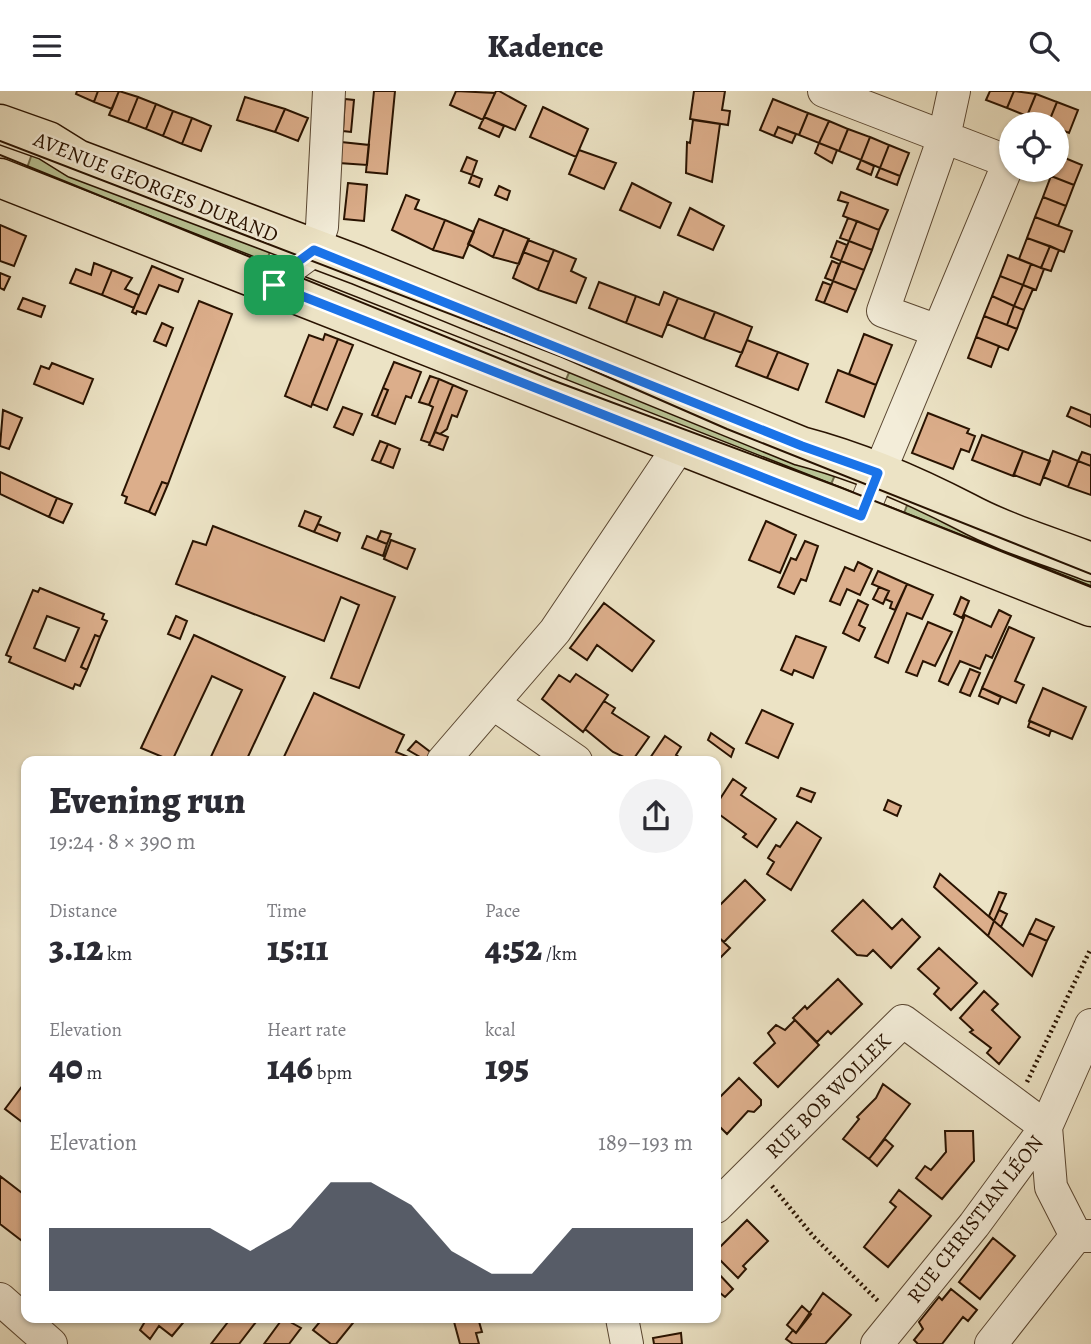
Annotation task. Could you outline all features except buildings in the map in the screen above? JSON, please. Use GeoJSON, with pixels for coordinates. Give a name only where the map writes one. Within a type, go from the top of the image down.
{"type":"FeatureCollection","features":[{"type":"Feature","properties":{"kind":"main road","name":"AVENUE GEORGES DURAND"},"geometry":{"type":"LineString","coordinates":[[0,124],[48,141],[77,159],[314,250],[802,446],[943,498],[967,513],[1091,562]]}},
{"type":"Feature","properties":{"kind":"main road"},"geometry":{"type":"LineString","coordinates":[[0,178],[1091,607]]}},
{"type":"Feature","properties":{"kind":"street"},"geometry":{"type":"LineString","coordinates":[[274,285],[284,272],[314,250],[322,227],[329,91]]}},
{"type":"Feature","properties":{"kind":"street"},"geometry":{"type":"LineString","coordinates":[[824,91],[1009,162],[861,516]]}},
{"type":"Feature","properties":{"kind":"street"},"geometry":{"type":"LineString","coordinates":[[938,331],[883,311],[944,137],[954,91]]}},
{"type":"Feature","properties":{"kind":"street"},"geometry":{"type":"LineString","coordinates":[[447,756],[555,631],[680,445]]}},
{"type":"Feature","properties":{"kind":"street"},"geometry":{"type":"LineString","coordinates":[[494,704],[569,756]]}},
{"type":"Feature","properties":{"kind":"street","name":"RUE BOB WOLLEK"},"geometry":{"type":"LineString","coordinates":[[721,1202],[903,1021],[1046,1127]]}},
{"type":"Feature","properties":{"kind":"street"},"geometry":{"type":"LineString","coordinates":[[991,1344],[1084,1236],[1051,1187],[1046,1127],[1091,1025]]}},
{"type":"Feature","properties":{"kind":"street","name":"RUE CHRISTIAN LÉON"},"geometry":{"type":"LineString","coordinates":[[887,1332],[975,1225],[1046,1127]]}},
{"type":"Feature","properties":{"kind":"street"},"geometry":{"type":"LineString","coordinates":[[0,1300],[21,1318]]}},
{"type":"Feature","properties":{"kind":"street"},"geometry":{"type":"LineString","coordinates":[[27,1323],[51,1344]]}},
{"type":"Feature","properties":{"kind":"street"},"geometry":{"type":"LineString","coordinates":[[623,1323],[627,1344]]}},
{"type":"Feature","properties":{"kind":"path"},"geometry":{"type":"LineString","coordinates":[[1016,1105],[1091,948]]}},
{"type":"Feature","properties":{"kind":"path"},"geometry":{"type":"LineString","coordinates":[[759,1165],[783,1203],[887,1332]]}},
{"type":"Feature","properties":{"kind":"green space"},"geometry":{"type":"Polygon","coordinates":[[[33,151],[273,244],[264,267],[27,168],[33,151]]]}},
{"type":"Feature","properties":{"kind":"green space"},"geometry":{"type":"Polygon","coordinates":[[[575,358],[837,470],[830,487],[563,387],[575,358]]]}},
{"type":"Feature","properties":{"kind":"green space"},"geometry":{"type":"Polygon","coordinates":[[[909,500],[1091,571],[1091,590],[903,516],[909,500]]]}},
{"type":"Feature","properties":{"kind":"tram line"},"geometry":{"type":"LineString","coordinates":[[0,141],[562,357],[727,429],[1091,574]]}},
{"type":"Feature","properties":{"kind":"tram line"},"geometry":{"type":"LineString","coordinates":[[0,155],[552,380],[842,488],[1091,587]]}},
{"type":"Feature","properties":{"kind":"route"},"geometry":{"type":"LineString","coordinates":[[314,250],[358,265],[756,428],[878,473],[861,516],[274,285],[284,272],[307,258],[314,250]]}}]}
